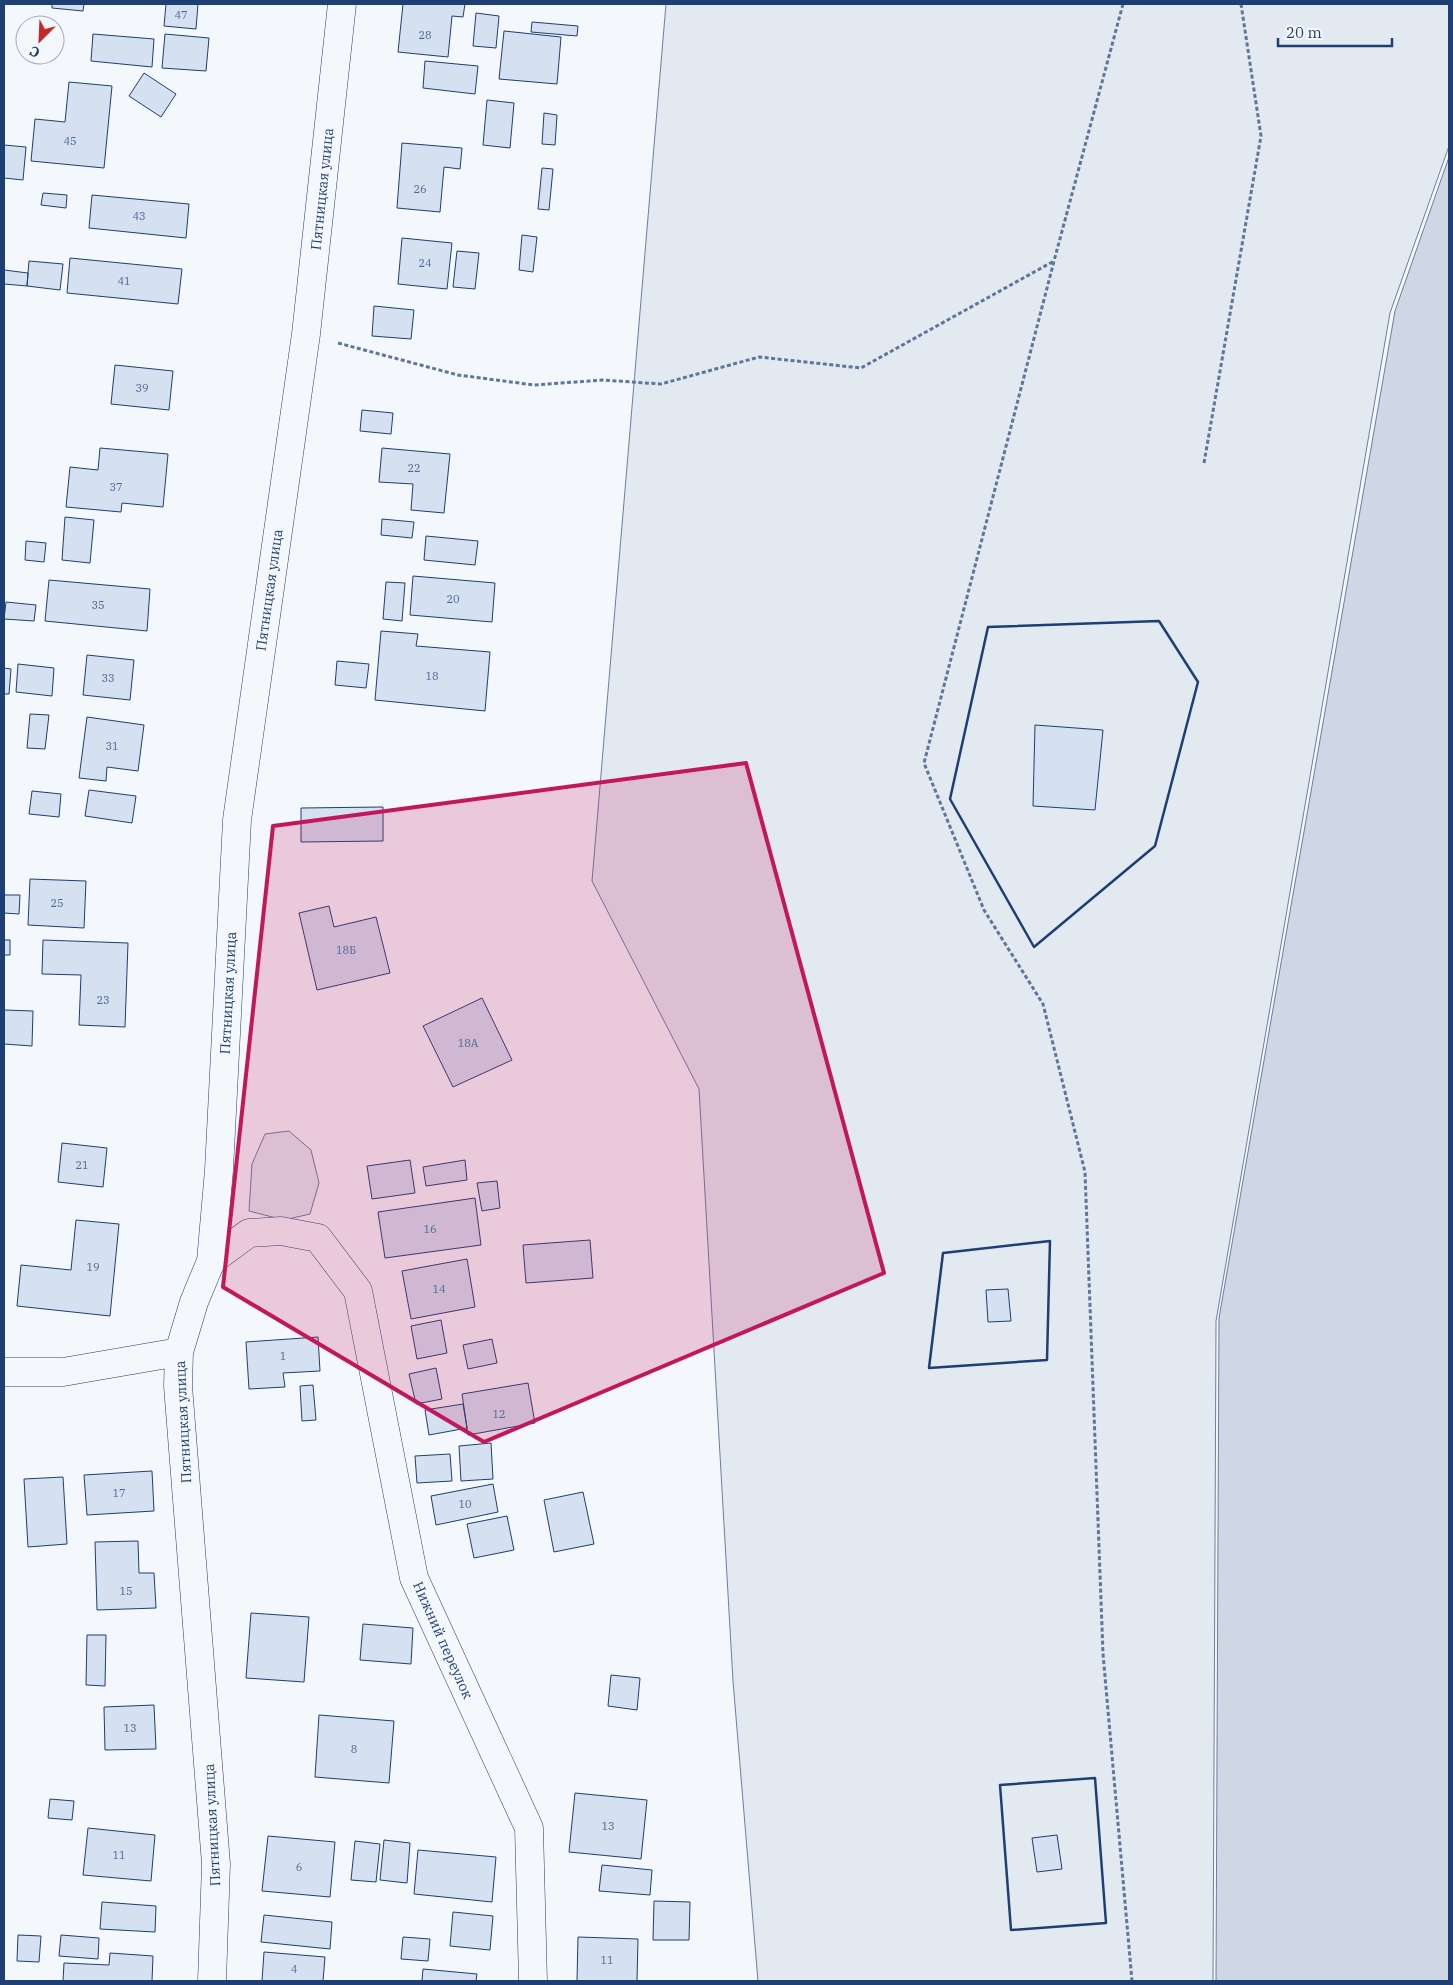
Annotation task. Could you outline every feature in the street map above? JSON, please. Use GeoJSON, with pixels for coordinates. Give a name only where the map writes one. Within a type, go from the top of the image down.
{"type":"FeatureCollection","features":[{"type":"Feature","properties":{"kind":"street","name":"Пятницкая улица"},"geometry":{"type":"LineString","coordinates":[[212,1981],[216,1864],[178,1386],[179,1352],[194,1302],[212,1260],[219,1170],[236,820],[306,334],[342,4]]}},
{"type":"Feature","properties":{"kind":"street","name":"Нижний переулок"},"geometry":{"type":"LineString","coordinates":[[212,1260],[249,1233],[281,1231],[318,1238],[358,1291],[414,1578],[529,1828],[533,1981]]}},
{"type":"Feature","properties":{"kind":"street"},"geometry":{"type":"LineString","coordinates":[[4,1372],[63,1372],[179,1352]]}},
{"type":"Feature","properties":{"kind":"path"},"geometry":{"type":"LineString","coordinates":[[1123,4],[1054,261],[924,764],[984,910],[1043,1004],[1085,1172],[1103,1654],[1132,1981]]}},
{"type":"Feature","properties":{"kind":"path"},"geometry":{"type":"LineString","coordinates":[[1204,463],[1261,136],[1241,4]]}},
{"type":"Feature","properties":{"kind":"path"},"geometry":{"type":"LineString","coordinates":[[306,334],[458,375],[534,385],[603,380],[661,384],[759,357],[861,368],[1054,261]]}},
{"type":"Feature","properties":{"kind":"highlighted area"},"geometry":{"type":"Polygon","coordinates":[[[746,763],[884,1273],[484,1442],[223,1287],[273,826],[746,763]]]}},
{"type":"Feature","properties":{"kind":"shaded area"},"geometry":{"type":"Polygon","coordinates":[[[666,4],[1449,4],[1449,146],[1390,313],[1216,1321],[1213,1981],[758,1981],[733,1681],[699,1089],[592,881],[666,4]]]}},
{"type":"Feature","properties":{"kind":"shaded area"},"geometry":{"type":"Polygon","coordinates":[[[1449,157],[1449,1981],[1216,1981],[1219,1318],[1395,311],[1449,157]]]}},
{"type":"Feature","properties":{"kind":"shaded area"},"geometry":{"type":"Polygon","coordinates":[[[289,1131],[311,1150],[319,1183],[310,1214],[284,1220],[249,1211],[252,1164],[265,1134],[289,1131]]]}},
{"type":"Feature","properties":{"kind":"building"},"geometry":{"type":"Polygon","coordinates":[[[52,4],[84,4],[83,11],[52,8],[52,4]]]}},
{"type":"Feature","properties":{"kind":"building"},"geometry":{"type":"Polygon","coordinates":[[[166,4],[198,4],[196,29],[164,26],[166,4]]]}},
{"type":"Feature","properties":{"kind":"building"},"geometry":{"type":"Polygon","coordinates":[[[403,4],[465,4],[463,17],[452,16],[448,57],[398,52],[403,4]]]}},
{"type":"Feature","properties":{"kind":"building"},"geometry":{"type":"Polygon","coordinates":[[[476,13],[499,16],[496,48],[473,46],[476,13]]]}},
{"type":"Feature","properties":{"kind":"building"},"geometry":{"type":"Polygon","coordinates":[[[532,22],[578,26],[577,36],[531,32],[532,22]]]}},
{"type":"Feature","properties":{"kind":"building"},"geometry":{"type":"Polygon","coordinates":[[[504,31],[561,37],[557,84],[499,79],[504,31]]]}},
{"type":"Feature","properties":{"kind":"building"},"geometry":{"type":"Polygon","coordinates":[[[93,34],[154,39],[152,67],[91,61],[93,34]]]}},
{"type":"Feature","properties":{"kind":"building"},"geometry":{"type":"Polygon","coordinates":[[[165,34],[209,38],[206,71],[162,68],[165,34]]]}},
{"type":"Feature","properties":{"kind":"building"},"geometry":{"type":"Polygon","coordinates":[[[425,61],[478,66],[475,94],[423,88],[425,61]]]}},
{"type":"Feature","properties":{"kind":"building"},"geometry":{"type":"Polygon","coordinates":[[[144,73],[176,94],[161,117],[129,96],[144,73]]]}},
{"type":"Feature","properties":{"kind":"building"},"geometry":{"type":"Polygon","coordinates":[[[69,82],[112,86],[104,168],[31,161],[35,119],[65,122],[69,82]]]}},
{"type":"Feature","properties":{"kind":"building"},"geometry":{"type":"Polygon","coordinates":[[[487,100],[514,103],[510,148],[483,145],[487,100]]]}},
{"type":"Feature","properties":{"kind":"building"},"geometry":{"type":"Polygon","coordinates":[[[544,113],[557,115],[555,145],[542,144],[544,113]]]}},
{"type":"Feature","properties":{"kind":"building"},"geometry":{"type":"Polygon","coordinates":[[[402,143],[462,148],[460,169],[444,167],[440,212],[397,208],[402,143]]]}},
{"type":"Feature","properties":{"kind":"building"},"geometry":{"type":"Polygon","coordinates":[[[4,145],[26,147],[23,180],[4,178],[4,145]]]}},
{"type":"Feature","properties":{"kind":"building"},"geometry":{"type":"Polygon","coordinates":[[[542,168],[553,169],[549,210],[538,209],[542,168]]]}},
{"type":"Feature","properties":{"kind":"building"},"geometry":{"type":"Polygon","coordinates":[[[43,193],[67,195],[66,208],[41,205],[43,193]]]}},
{"type":"Feature","properties":{"kind":"building"},"geometry":{"type":"Polygon","coordinates":[[[92,195],[189,204],[186,238],[89,228],[92,195]]]}},
{"type":"Feature","properties":{"kind":"building"},"geometry":{"type":"Polygon","coordinates":[[[522,235],[537,237],[533,272],[519,270],[522,235]]]}},
{"type":"Feature","properties":{"kind":"building"},"geometry":{"type":"Polygon","coordinates":[[[402,238],[452,243],[447,289],[398,284],[402,238]]]}},
{"type":"Feature","properties":{"kind":"building"},"geometry":{"type":"Polygon","coordinates":[[[457,251],[479,253],[475,289],[453,287],[457,251]]]}},
{"type":"Feature","properties":{"kind":"building"},"geometry":{"type":"Polygon","coordinates":[[[70,258],[182,269],[178,304],[67,293],[70,258]]]}},
{"type":"Feature","properties":{"kind":"building"},"geometry":{"type":"Polygon","coordinates":[[[29,261],[63,264],[60,290],[27,286],[29,261]]]}},
{"type":"Feature","properties":{"kind":"building"},"geometry":{"type":"Polygon","coordinates":[[[4,270],[28,273],[27,286],[4,284],[4,270]]]}},
{"type":"Feature","properties":{"kind":"building"},"geometry":{"type":"Polygon","coordinates":[[[374,306],[414,310],[411,339],[372,336],[374,306]]]}},
{"type":"Feature","properties":{"kind":"building"},"geometry":{"type":"Polygon","coordinates":[[[115,365],[173,371],[169,410],[111,404],[115,365]]]}},
{"type":"Feature","properties":{"kind":"building"},"geometry":{"type":"Polygon","coordinates":[[[362,410],[393,413],[391,434],[360,431],[362,410]]]}},
{"type":"Feature","properties":{"kind":"building"},"geometry":{"type":"Polygon","coordinates":[[[100,448],[168,454],[163,507],[122,503],[121,512],[66,507],[70,467],[98,470],[100,448]]]}},
{"type":"Feature","properties":{"kind":"building"},"geometry":{"type":"Polygon","coordinates":[[[382,448],[450,454],[444,513],[411,510],[413,484],[379,482],[382,448]]]}},
{"type":"Feature","properties":{"kind":"building"},"geometry":{"type":"Polygon","coordinates":[[[65,517],[94,520],[90,563],[62,560],[65,517]]]}},
{"type":"Feature","properties":{"kind":"building"},"geometry":{"type":"Polygon","coordinates":[[[382,519],[414,522],[412,538],[381,535],[382,519]]]}},
{"type":"Feature","properties":{"kind":"building"},"geometry":{"type":"Polygon","coordinates":[[[426,536],[478,541],[475,565],[424,560],[426,536]]]}},
{"type":"Feature","properties":{"kind":"building"},"geometry":{"type":"Polygon","coordinates":[[[26,541],[46,543],[44,562],[25,560],[26,541]]]}},
{"type":"Feature","properties":{"kind":"building"},"geometry":{"type":"Polygon","coordinates":[[[413,576],[495,583],[492,622],[410,615],[413,576]]]}},
{"type":"Feature","properties":{"kind":"building"},"geometry":{"type":"Polygon","coordinates":[[[49,580],[150,589],[147,631],[45,621],[49,580]]]}},
{"type":"Feature","properties":{"kind":"building"},"geometry":{"type":"Polygon","coordinates":[[[386,582],[405,583],[402,621],[383,619],[386,582]]]}},
{"type":"Feature","properties":{"kind":"building"},"geometry":{"type":"Polygon","coordinates":[[[6,602],[36,605],[34,621],[4,619],[6,602]]]}},
{"type":"Feature","properties":{"kind":"building"},"geometry":{"type":"Polygon","coordinates":[[[381,631],[418,634],[416,646],[490,652],[485,711],[375,700],[381,631]]]}},
{"type":"Feature","properties":{"kind":"building"},"geometry":{"type":"Polygon","coordinates":[[[87,655],[134,660],[130,700],[83,695],[87,655]]]}},
{"type":"Feature","properties":{"kind":"building"},"geometry":{"type":"Polygon","coordinates":[[[337,661],[369,664],[366,688],[335,685],[337,661]]]}},
{"type":"Feature","properties":{"kind":"building"},"geometry":{"type":"Polygon","coordinates":[[[18,664],[54,668],[52,696],[16,692],[18,664]]]}},
{"type":"Feature","properties":{"kind":"building"},"geometry":{"type":"Polygon","coordinates":[[[4,668],[11,669],[9,694],[4,694],[4,668]]]}},
{"type":"Feature","properties":{"kind":"building"},"geometry":{"type":"Polygon","coordinates":[[[30,714],[49,715],[45,749],[27,748],[30,714]]]}},
{"type":"Feature","properties":{"kind":"building"},"geometry":{"type":"Polygon","coordinates":[[[87,717],[144,725],[138,771],[107,767],[106,781],[79,778],[87,717]]]}},
{"type":"Feature","properties":{"kind":"building"},"geometry":{"type":"Polygon","coordinates":[[[1035,725],[1103,730],[1095,810],[1033,806],[1035,725]]]}},
{"type":"Feature","properties":{"kind":"building"},"geometry":{"type":"Polygon","coordinates":[[[89,790],[136,796],[132,823],[85,816],[89,790]]]}},
{"type":"Feature","properties":{"kind":"building"},"geometry":{"type":"Polygon","coordinates":[[[32,791],[61,794],[59,817],[29,814],[32,791]]]}},
{"type":"Feature","properties":{"kind":"building"},"geometry":{"type":"Polygon","coordinates":[[[383,807],[383,841],[301,842],[301,808],[383,807]]]}},
{"type":"Feature","properties":{"kind":"building"},"geometry":{"type":"Polygon","coordinates":[[[30,879],[86,881],[84,928],[28,925],[30,879]]]}},
{"type":"Feature","properties":{"kind":"building"},"geometry":{"type":"Polygon","coordinates":[[[4,895],[20,895],[19,914],[4,913],[4,895]]]}},
{"type":"Feature","properties":{"kind":"building"},"geometry":{"type":"Polygon","coordinates":[[[329,906],[334,927],[376,917],[390,973],[317,990],[299,913],[329,906]]]}},
{"type":"Feature","properties":{"kind":"building"},"geometry":{"type":"Polygon","coordinates":[[[4,940],[10,940],[10,955],[4,955],[4,940]]]}},
{"type":"Feature","properties":{"kind":"building"},"geometry":{"type":"Polygon","coordinates":[[[43,940],[128,943],[125,1027],[79,1025],[81,975],[42,974],[43,940]]]}},
{"type":"Feature","properties":{"kind":"building"},"geometry":{"type":"Polygon","coordinates":[[[482,998],[512,1060],[453,1087],[423,1026],[482,998]]]}},
{"type":"Feature","properties":{"kind":"building"},"geometry":{"type":"Polygon","coordinates":[[[4,1010],[33,1011],[32,1046],[4,1044],[4,1010]]]}},
{"type":"Feature","properties":{"kind":"building"},"geometry":{"type":"Polygon","coordinates":[[[62,1143],[107,1148],[103,1187],[58,1182],[62,1143]]]}},
{"type":"Feature","properties":{"kind":"building"},"geometry":{"type":"Polygon","coordinates":[[[410,1160],[415,1193],[372,1199],[367,1166],[410,1160]]]}},
{"type":"Feature","properties":{"kind":"building"},"geometry":{"type":"Polygon","coordinates":[[[465,1160],[467,1180],[426,1186],[423,1167],[465,1160]]]}},
{"type":"Feature","properties":{"kind":"building"},"geometry":{"type":"Polygon","coordinates":[[[497,1181],[500,1208],[482,1211],[477,1183],[497,1181]]]}},
{"type":"Feature","properties":{"kind":"building"},"geometry":{"type":"Polygon","coordinates":[[[475,1198],[481,1245],[385,1258],[378,1212],[475,1198]]]}},
{"type":"Feature","properties":{"kind":"building"},"geometry":{"type":"Polygon","coordinates":[[[76,1220],[119,1224],[110,1316],[17,1306],[21,1265],[71,1270],[76,1220]]]}},
{"type":"Feature","properties":{"kind":"building"},"geometry":{"type":"Polygon","coordinates":[[[590,1240],[593,1278],[526,1283],[523,1245],[590,1240]]]}},
{"type":"Feature","properties":{"kind":"building"},"geometry":{"type":"Polygon","coordinates":[[[467,1259],[475,1307],[411,1319],[402,1271],[467,1259]]]}},
{"type":"Feature","properties":{"kind":"building"},"geometry":{"type":"Polygon","coordinates":[[[1008,1289],[1011,1321],[988,1322],[986,1290],[1008,1289]]]}},
{"type":"Feature","properties":{"kind":"building"},"geometry":{"type":"Polygon","coordinates":[[[441,1320],[447,1353],[417,1359],[411,1326],[441,1320]]]}},
{"type":"Feature","properties":{"kind":"building"},"geometry":{"type":"Polygon","coordinates":[[[318,1337],[320,1371],[283,1373],[285,1387],[249,1389],[246,1342],[318,1337]]]}},
{"type":"Feature","properties":{"kind":"building"},"geometry":{"type":"Polygon","coordinates":[[[492,1339],[497,1363],[468,1369],[463,1345],[492,1339]]]}},
{"type":"Feature","properties":{"kind":"building"},"geometry":{"type":"Polygon","coordinates":[[[436,1368],[442,1399],[416,1404],[409,1374],[436,1368]]]}},
{"type":"Feature","properties":{"kind":"building"},"geometry":{"type":"Polygon","coordinates":[[[528,1383],[535,1423],[468,1435],[462,1394],[528,1383]]]}},
{"type":"Feature","properties":{"kind":"building"},"geometry":{"type":"Polygon","coordinates":[[[313,1385],[316,1420],[302,1421],[300,1386],[313,1385]]]}},
{"type":"Feature","properties":{"kind":"building"},"geometry":{"type":"Polygon","coordinates":[[[463,1404],[467,1428],[429,1435],[425,1410],[463,1404]]]}},
{"type":"Feature","properties":{"kind":"building"},"geometry":{"type":"Polygon","coordinates":[[[491,1443],[493,1479],[461,1481],[459,1446],[491,1443]]]}},
{"type":"Feature","properties":{"kind":"building"},"geometry":{"type":"Polygon","coordinates":[[[450,1454],[452,1481],[417,1483],[415,1456],[450,1454]]]}},
{"type":"Feature","properties":{"kind":"building"},"geometry":{"type":"Polygon","coordinates":[[[152,1471],[154,1511],[87,1515],[84,1475],[152,1471]]]}},
{"type":"Feature","properties":{"kind":"building"},"geometry":{"type":"Polygon","coordinates":[[[63,1477],[67,1544],[28,1547],[24,1479],[63,1477]]]}},
{"type":"Feature","properties":{"kind":"building"},"geometry":{"type":"Polygon","coordinates":[[[493,1484],[498,1512],[436,1525],[431,1496],[493,1484]]]}},
{"type":"Feature","properties":{"kind":"building"},"geometry":{"type":"Polygon","coordinates":[[[583,1492],[594,1544],[554,1552],[544,1500],[583,1492]]]}},
{"type":"Feature","properties":{"kind":"building"},"geometry":{"type":"Polygon","coordinates":[[[507,1516],[514,1550],[474,1558],[467,1524],[507,1516]]]}},
{"type":"Feature","properties":{"kind":"building"},"geometry":{"type":"Polygon","coordinates":[[[138,1541],[139,1573],[154,1573],[156,1608],[97,1610],[95,1542],[138,1541]]]}},
{"type":"Feature","properties":{"kind":"building"},"geometry":{"type":"Polygon","coordinates":[[[251,1613],[309,1617],[304,1682],[246,1678],[251,1613]]]}},
{"type":"Feature","properties":{"kind":"building"},"geometry":{"type":"Polygon","coordinates":[[[363,1624],[413,1628],[411,1664],[360,1660],[363,1624]]]}},
{"type":"Feature","properties":{"kind":"building"},"geometry":{"type":"Polygon","coordinates":[[[87,1635],[106,1635],[105,1686],[86,1685],[87,1635]]]}},
{"type":"Feature","properties":{"kind":"building"},"geometry":{"type":"Polygon","coordinates":[[[611,1675],[640,1678],[637,1710],[608,1706],[611,1675]]]}},
{"type":"Feature","properties":{"kind":"building"},"geometry":{"type":"Polygon","coordinates":[[[154,1705],[156,1749],[105,1750],[104,1707],[154,1705]]]}},
{"type":"Feature","properties":{"kind":"building"},"geometry":{"type":"Polygon","coordinates":[[[319,1715],[394,1721],[389,1783],[315,1777],[319,1715]]]}},
{"type":"Feature","properties":{"kind":"building"},"geometry":{"type":"Polygon","coordinates":[[[575,1793],[647,1800],[641,1859],[569,1852],[575,1793]]]}},
{"type":"Feature","properties":{"kind":"building"},"geometry":{"type":"Polygon","coordinates":[[[50,1799],[74,1801],[72,1820],[48,1818],[50,1799]]]}},
{"type":"Feature","properties":{"kind":"building"},"geometry":{"type":"Polygon","coordinates":[[[88,1828],[155,1835],[151,1881],[83,1875],[88,1828]]]}},
{"type":"Feature","properties":{"kind":"building"},"geometry":{"type":"Polygon","coordinates":[[[1057,1835],[1062,1869],[1037,1872],[1032,1838],[1057,1835]]]}},
{"type":"Feature","properties":{"kind":"building"},"geometry":{"type":"Polygon","coordinates":[[[268,1836],[335,1842],[330,1897],[262,1891],[268,1836]]]}},
{"type":"Feature","properties":{"kind":"building"},"geometry":{"type":"Polygon","coordinates":[[[384,1840],[410,1843],[407,1883],[380,1880],[384,1840]]]}},
{"type":"Feature","properties":{"kind":"building"},"geometry":{"type":"Polygon","coordinates":[[[355,1841],[380,1844],[376,1882],[351,1880],[355,1841]]]}},
{"type":"Feature","properties":{"kind":"building"},"geometry":{"type":"Polygon","coordinates":[[[418,1850],[496,1857],[492,1902],[414,1894],[418,1850]]]}},
{"type":"Feature","properties":{"kind":"building"},"geometry":{"type":"Polygon","coordinates":[[[602,1865],[652,1870],[650,1895],[599,1891],[602,1865]]]}},
{"type":"Feature","properties":{"kind":"building"},"geometry":{"type":"Polygon","coordinates":[[[654,1901],[690,1902],[689,1940],[653,1940],[654,1901]]]}},
{"type":"Feature","properties":{"kind":"building"},"geometry":{"type":"Polygon","coordinates":[[[102,1902],[156,1906],[155,1932],[100,1929],[102,1902]]]}},
{"type":"Feature","properties":{"kind":"building"},"geometry":{"type":"Polygon","coordinates":[[[453,1912],[493,1916],[490,1950],[450,1946],[453,1912]]]}},
{"type":"Feature","properties":{"kind":"building"},"geometry":{"type":"Polygon","coordinates":[[[264,1915],[332,1922],[330,1949],[261,1942],[264,1915]]]}},
{"type":"Feature","properties":{"kind":"building"},"geometry":{"type":"Polygon","coordinates":[[[18,1935],[41,1936],[39,1962],[17,1961],[18,1935]]]}},
{"type":"Feature","properties":{"kind":"building"},"geometry":{"type":"Polygon","coordinates":[[[61,1935],[99,1938],[98,1959],[59,1956],[61,1935]]]}},
{"type":"Feature","properties":{"kind":"building"},"geometry":{"type":"Polygon","coordinates":[[[403,1937],[430,1939],[428,1961],[401,1959],[403,1937]]]}},
{"type":"Feature","properties":{"kind":"building"},"geometry":{"type":"Polygon","coordinates":[[[578,1937],[638,1939],[637,1981],[577,1981],[578,1937]]]}},
{"type":"Feature","properties":{"kind":"building"},"geometry":{"type":"Polygon","coordinates":[[[264,1952],[325,1957],[323,1981],[262,1981],[264,1952]]]}},
{"type":"Feature","properties":{"kind":"building"},"geometry":{"type":"Polygon","coordinates":[[[110,1953],[153,1956],[152,1981],[63,1981],[64,1963],[109,1965],[110,1953]]]}},
{"type":"Feature","properties":{"kind":"building"},"geometry":{"type":"Polygon","coordinates":[[[423,1969],[477,1974],[476,1981],[422,1981],[423,1969]]]}},
{"type":"Feature","properties":{"kind":"wall"},"geometry":{"type":"LineString","coordinates":[[1159,621],[1198,682],[1155,846],[1034,947],[950,799],[988,627],[1159,621]]}},
{"type":"Feature","properties":{"kind":"wall"},"geometry":{"type":"LineString","coordinates":[[1050,1241],[1047,1360],[929,1368],[943,1253],[1050,1241]]}},
{"type":"Feature","properties":{"kind":"wall"},"geometry":{"type":"LineString","coordinates":[[1095,1778],[1106,1923],[1011,1930],[1000,1785],[1095,1778]]}}]}
